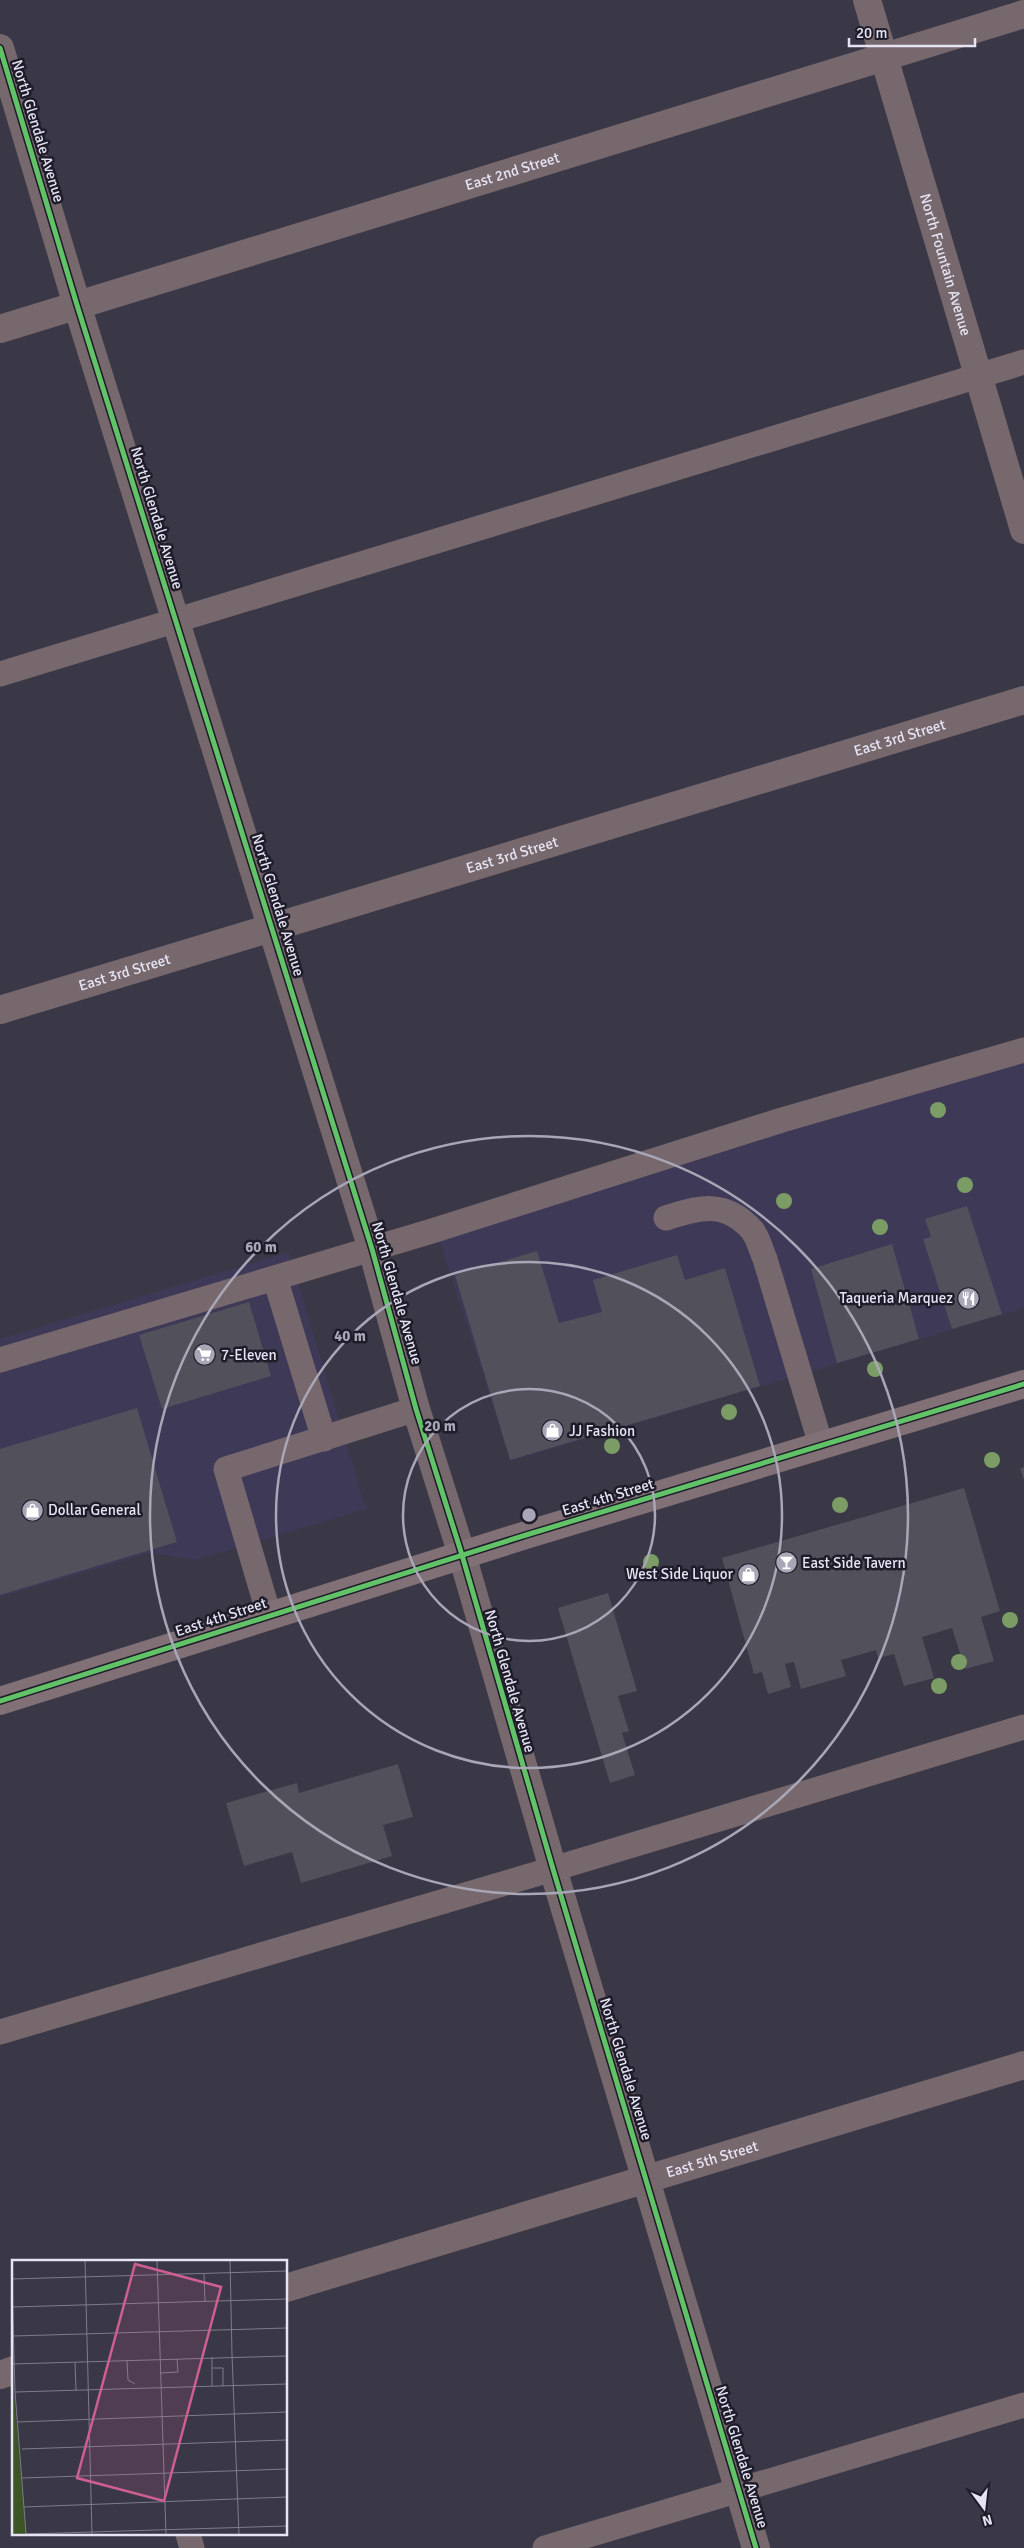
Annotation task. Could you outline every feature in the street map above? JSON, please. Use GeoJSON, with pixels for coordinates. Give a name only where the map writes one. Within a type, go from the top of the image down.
{"type":"FeatureCollection","features":[{"type":"Feature","properties":{"kind":"main road","name":"East 4th Street"},"geometry":{"type":"LineString","coordinates":[[0,1701],[462,1555],[1024,1384]]}},
{"type":"Feature","properties":{"kind":"street","name":"North Fountain Avenue"},"geometry":{"type":"LineString","coordinates":[[867,0],[1024,530]]}},
{"type":"Feature","properties":{"kind":"street","name":"East 2nd Street"},"geometry":{"type":"LineString","coordinates":[[0,329],[1024,14]]}},
{"type":"Feature","properties":{"kind":"street","name":"North Glendale Avenue"},"geometry":{"type":"LineString","coordinates":[[0,48],[77,305],[372,1249],[416,1410],[462,1555],[553,1869],[756,2548]]}},
{"type":"Feature","properties":{"kind":"street","name":"East 3rd Street"},"geometry":{"type":"LineString","coordinates":[[0,1010],[272,926],[1024,700]]}},
{"type":"Feature","properties":{"kind":"street","name":"East 5th Street"},"geometry":{"type":"LineString","coordinates":[[288,2287],[1024,2065]]}},
{"type":"Feature","properties":{"kind":"street"},"geometry":{"type":"LineString","coordinates":[[0,2375],[12,2371]]}},
{"type":"Feature","properties":{"kind":"lane"},"geometry":{"type":"LineString","coordinates":[[0,674],[1024,362]]}},
{"type":"Feature","properties":{"kind":"lane"},"geometry":{"type":"LineString","coordinates":[[0,1360],[372,1249],[782,1120],[1024,1050]]}},
{"type":"Feature","properties":{"kind":"lane"},"geometry":{"type":"LineString","coordinates":[[666,1218],[698,1208],[726,1209],[752,1231],[764,1259],[822,1446]]}},
{"type":"Feature","properties":{"kind":"lane"},"geometry":{"type":"LineString","coordinates":[[275,1278],[324,1439]]}},
{"type":"Feature","properties":{"kind":"lane"},"geometry":{"type":"LineString","coordinates":[[270,1615],[226,1469],[416,1410]]}},
{"type":"Feature","properties":{"kind":"lane"},"geometry":{"type":"LineString","coordinates":[[0,2032],[553,1869],[1024,1727]]}},
{"type":"Feature","properties":{"kind":"lane"},"geometry":{"type":"LineString","coordinates":[[545,2548],[1024,2405]]}},
{"type":"Feature","properties":{"kind":"shaded area"},"geometry":{"type":"Polygon","coordinates":[[[1024,1058],[1024,1308],[511,1461],[438,1236],[1024,1058]]]}},
{"type":"Feature","properties":{"kind":"shaded area"},"geometry":{"type":"Polygon","coordinates":[[[289,1252],[366,1509],[195,1560],[150,1553],[0,1597],[0,1339],[289,1252]]]}},
{"type":"Feature","properties":{"kind":"building"},"geometry":{"type":"Polygon","coordinates":[[[967,1206],[1002,1314],[952,1329],[923,1239],[931,1237],[925,1219],[967,1206]]]}},
{"type":"Feature","properties":{"kind":"building"},"geometry":{"type":"Polygon","coordinates":[[[892,1244],[919,1339],[837,1363],[811,1269],[892,1244]]]}},
{"type":"Feature","properties":{"kind":"building"},"geometry":{"type":"Polygon","coordinates":[[[537,1251],[559,1323],[602,1312],[593,1280],[677,1255],[685,1280],[725,1268],[760,1386],[510,1460],[455,1275],[537,1251]]]}},
{"type":"Feature","properties":{"kind":"building","name":"7-Eleven"},"geometry":{"type":"Polygon","coordinates":[[[249,1302],[271,1376],[162,1409],[139,1335],[249,1302]]]}},
{"type":"Feature","properties":{"kind":"building"},"geometry":{"type":"Polygon","coordinates":[[[137,1408],[177,1542],[0,1595],[0,1449],[137,1408]]]}},
{"type":"Feature","properties":{"kind":"building"},"geometry":{"type":"Polygon","coordinates":[[[1024,1467],[1024,1480],[1020,1469],[1024,1467]]]}},
{"type":"Feature","properties":{"kind":"building"},"geometry":{"type":"Polygon","coordinates":[[[964,1488],[1000,1611],[981,1617],[994,1661],[965,1669],[952,1628],[922,1637],[934,1678],[904,1686],[894,1654],[878,1658],[876,1650],[841,1660],[846,1676],[801,1689],[794,1662],[785,1664],[791,1687],[768,1694],[762,1672],[754,1674],[722,1558],[964,1488]]]}},
{"type":"Feature","properties":{"kind":"building"},"geometry":{"type":"Polygon","coordinates":[[[608,1593],[637,1691],[618,1696],[629,1731],[622,1733],[635,1775],[610,1783],[558,1608],[608,1593]]]}},
{"type":"Feature","properties":{"kind":"building"},"geometry":{"type":"Polygon","coordinates":[[[398,1764],[413,1817],[383,1825],[392,1856],[301,1883],[292,1852],[244,1866],[226,1803],[297,1783],[299,1793],[398,1764]]]}},
{"type":"Feature","properties":{"kind":"cycle path"},"geometry":{"type":"LineString","coordinates":[[0,48],[77,305],[372,1249],[416,1409],[462,1555],[553,1869],[756,2548]]}},
{"type":"Feature","properties":{"kind":"cycle path"},"geometry":{"type":"LineString","coordinates":[[0,1701],[526,1535],[1024,1384]]}},
{"type":"Feature","properties":{"kind":"place","name":"Taqueria Marquez"},"geometry":{"type":"Point","coordinates":[969,1298]}},
{"type":"Feature","properties":{"kind":"place","name":"7-Eleven"},"geometry":{"type":"Point","coordinates":[205,1355]}},
{"type":"Feature","properties":{"kind":"place","name":"JJ Fashion"},"geometry":{"type":"Point","coordinates":[553,1431]}},
{"type":"Feature","properties":{"kind":"place","name":"Dollar General"},"geometry":{"type":"Point","coordinates":[32,1510]}},
{"type":"Feature","properties":{"kind":"place","name":"East Side Tavern"},"geometry":{"type":"Point","coordinates":[786,1563]}},
{"type":"Feature","properties":{"kind":"place","name":"West Side Liquor"},"geometry":{"type":"Point","coordinates":[749,1574]}}]}
